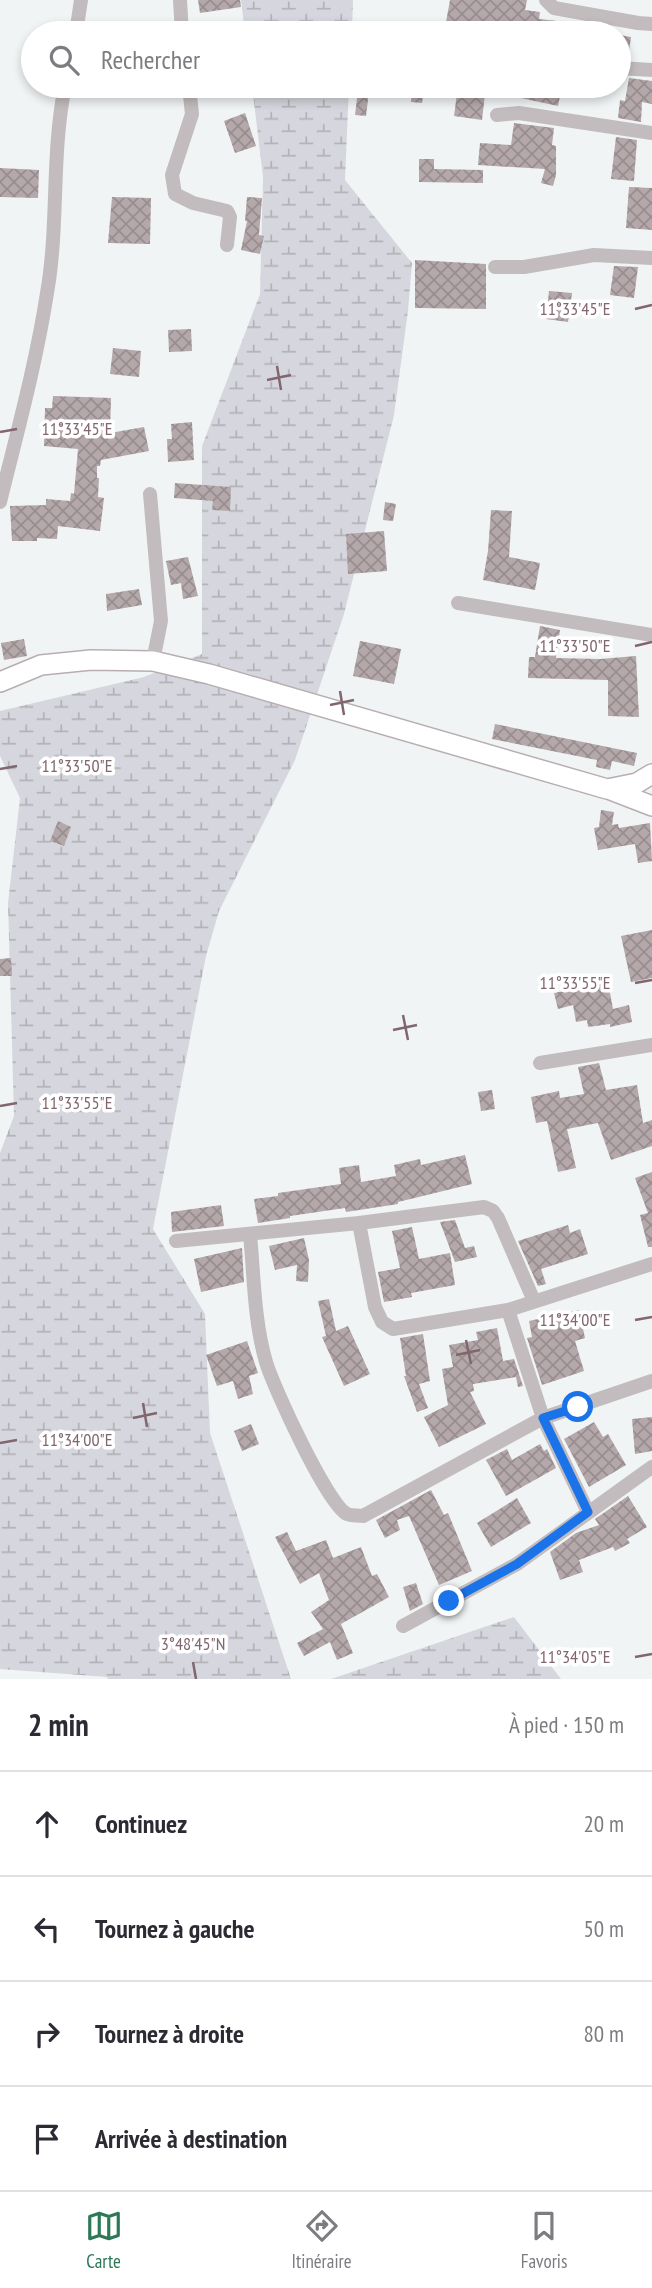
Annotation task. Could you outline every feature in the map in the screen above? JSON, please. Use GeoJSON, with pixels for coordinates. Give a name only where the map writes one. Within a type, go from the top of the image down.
{"type":"FeatureCollection","features":[{"type":"Feature","properties":{"kind":"street"},"geometry":{"type":"LineString","coordinates":[[78,21],[81,0]]}},
{"type":"Feature","properties":{"kind":"street"},"geometry":{"type":"LineString","coordinates":[[180,0],[181,21]]}},
{"type":"Feature","properties":{"kind":"street"},"geometry":{"type":"LineString","coordinates":[[546,0],[554,8],[627,21]]}},
{"type":"Feature","properties":{"kind":"street"},"geometry":{"type":"LineString","coordinates":[[631,22],[652,24]]}},
{"type":"Feature","properties":{"kind":"street"},"geometry":{"type":"LineString","coordinates":[[631,69],[652,70]]}},
{"type":"Feature","properties":{"kind":"street"},"geometry":{"type":"LineString","coordinates":[[0,502],[48,292],[59,116],[63,98]]}},
{"type":"Feature","properties":{"kind":"street"},"geometry":{"type":"LineString","coordinates":[[190,98],[192,114],[172,175],[172,185],[175,194],[184,199],[227,211],[230,216],[227,245]]}},
{"type":"Feature","properties":{"kind":"street"},"geometry":{"type":"LineString","coordinates":[[497,115],[519,113],[652,133]]}},
{"type":"Feature","properties":{"kind":"street"},"geometry":{"type":"LineString","coordinates":[[495,267],[524,267],[594,255],[652,258]]}},
{"type":"Feature","properties":{"kind":"street"},"geometry":{"type":"LineString","coordinates":[[150,494],[161,621],[153,660]]}},
{"type":"Feature","properties":{"kind":"street"},"geometry":{"type":"LineString","coordinates":[[458,603],[652,635]]}},
{"type":"Feature","properties":{"kind":"street"},"geometry":{"type":"LineString","coordinates":[[1,678],[41,665],[91,660],[153,660],[222,677],[607,789],[652,806]]}},
{"type":"Feature","properties":{"kind":"street"},"geometry":{"type":"LineString","coordinates":[[607,789],[637,783],[652,774]]}},
{"type":"Feature","properties":{"kind":"street"},"geometry":{"type":"LineString","coordinates":[[540,1063],[652,1045]]}},
{"type":"Feature","properties":{"kind":"street"},"geometry":{"type":"LineString","coordinates":[[176,1241],[484,1208],[493,1211],[498,1218],[534,1301]]}},
{"type":"Feature","properties":{"kind":"street"},"geometry":{"type":"LineString","coordinates":[[359,1223],[376,1307],[383,1322],[393,1329],[508,1310],[652,1264]]}},
{"type":"Feature","properties":{"kind":"street"},"geometry":{"type":"LineString","coordinates":[[250,1234],[259,1331],[266,1364],[308,1455],[336,1503],[346,1514],[363,1516],[543,1418],[652,1381]]}},
{"type":"Feature","properties":{"kind":"street"},"geometry":{"type":"LineString","coordinates":[[508,1310],[543,1418],[588,1512]]}},
{"type":"Feature","properties":{"kind":"street"},"geometry":{"type":"LineString","coordinates":[[402,1626],[517,1564],[652,1467]]}},
{"type":"Feature","properties":{"kind":"green space"},"geometry":{"type":"Polygon","coordinates":[[[241,0],[353,0],[352,21],[244,21],[241,0]]]}},
{"type":"Feature","properties":{"kind":"green space"},"geometry":{"type":"Polygon","coordinates":[[[253,98],[348,98],[345,180],[412,263],[394,415],[344,614],[295,760],[219,911],[206,956],[153,1229],[205,1314],[210,1433],[291,1679],[108,1679],[0,1669],[0,1153],[14,1116],[8,903],[20,798],[0,756],[0,711],[144,677],[202,654],[202,446],[260,294],[263,177],[253,98]]]}},
{"type":"Feature","properties":{"kind":"green space"},"geometry":{"type":"Polygon","coordinates":[[[514,1617],[561,1679],[331,1679],[514,1617]]]}},
{"type":"Feature","properties":{"kind":"building"},"geometry":{"type":"Polygon","coordinates":[[[198,0],[240,0],[241,7],[200,13],[198,0]]]}},
{"type":"Feature","properties":{"kind":"building"},"geometry":{"type":"Polygon","coordinates":[[[450,0],[527,0],[525,10],[540,12],[539,19],[557,21],[446,21],[450,0]]]}},
{"type":"Feature","properties":{"kind":"building"},"geometry":{"type":"Polygon","coordinates":[[[631,78],[652,81],[652,104],[642,102],[641,122],[618,118],[620,100],[625,101],[626,98],[631,98],[631,78]]]}},
{"type":"Feature","properties":{"kind":"building"},"geometry":{"type":"Polygon","coordinates":[[[357,98],[368,98],[366,116],[355,115],[357,98]]]}},
{"type":"Feature","properties":{"kind":"building"},"geometry":{"type":"Polygon","coordinates":[[[411,98],[423,98],[422,103],[411,102],[411,98]]]}},
{"type":"Feature","properties":{"kind":"building"},"geometry":{"type":"Polygon","coordinates":[[[456,98],[485,98],[482,120],[454,116],[456,98]]]}},
{"type":"Feature","properties":{"kind":"building"},"geometry":{"type":"Polygon","coordinates":[[[521,98],[560,98],[558,106],[521,98]]]}},
{"type":"Feature","properties":{"kind":"building"},"geometry":{"type":"Polygon","coordinates":[[[245,113],[256,146],[235,153],[224,121],[245,113]]]}},
{"type":"Feature","properties":{"kind":"building"},"geometry":{"type":"Polygon","coordinates":[[[514,123],[554,128],[552,145],[556,146],[556,175],[553,186],[541,183],[545,169],[478,165],[480,143],[511,145],[514,123]]]}},
{"type":"Feature","properties":{"kind":"building"},"geometry":{"type":"Polygon","coordinates":[[[616,137],[637,140],[634,181],[611,179],[616,137]]]}},
{"type":"Feature","properties":{"kind":"building"},"geometry":{"type":"Polygon","coordinates":[[[419,159],[434,159],[434,169],[483,170],[483,183],[419,182],[419,159]]]}},
{"type":"Feature","properties":{"kind":"building"},"geometry":{"type":"Polygon","coordinates":[[[0,168],[39,170],[38,198],[0,197],[0,168]]]}},
{"type":"Feature","properties":{"kind":"building"},"geometry":{"type":"Polygon","coordinates":[[[629,187],[652,188],[652,230],[626,228],[629,187]]]}},
{"type":"Feature","properties":{"kind":"building"},"geometry":{"type":"Polygon","coordinates":[[[112,197],[151,198],[150,244],[108,243],[112,197]]]}},
{"type":"Feature","properties":{"kind":"building"},"geometry":{"type":"Polygon","coordinates":[[[247,197],[262,198],[259,235],[264,236],[260,254],[241,250],[247,221],[247,197]]]}},
{"type":"Feature","properties":{"kind":"building"},"geometry":{"type":"Polygon","coordinates":[[[415,260],[486,264],[486,309],[415,308],[415,260]]]}},
{"type":"Feature","properties":{"kind":"building"},"geometry":{"type":"Polygon","coordinates":[[[614,266],[638,267],[634,298],[610,295],[614,266]]]}},
{"type":"Feature","properties":{"kind":"building"},"geometry":{"type":"Polygon","coordinates":[[[549,291],[572,293],[568,322],[546,319],[549,291]]]}},
{"type":"Feature","properties":{"kind":"building"},"geometry":{"type":"Polygon","coordinates":[[[191,329],[192,351],[169,352],[168,330],[191,329]]]}},
{"type":"Feature","properties":{"kind":"building"},"geometry":{"type":"Polygon","coordinates":[[[113,348],[141,351],[139,377],[110,374],[113,348]]]}},
{"type":"Feature","properties":{"kind":"building"},"geometry":{"type":"Polygon","coordinates":[[[53,396],[111,398],[110,433],[144,427],[149,451],[101,460],[100,466],[97,466],[98,497],[104,498],[100,531],[58,526],[57,539],[12,541],[10,506],[46,505],[46,499],[70,501],[71,493],[74,494],[78,449],[44,446],[45,408],[52,408],[53,396]]]}},
{"type":"Feature","properties":{"kind":"building"},"geometry":{"type":"Polygon","coordinates":[[[192,422],[194,460],[168,462],[167,439],[172,439],[171,424],[192,422]]]}},
{"type":"Feature","properties":{"kind":"building"},"geometry":{"type":"Polygon","coordinates":[[[175,483],[231,487],[230,511],[212,510],[213,501],[174,498],[175,483]]]}},
{"type":"Feature","properties":{"kind":"building"},"geometry":{"type":"Polygon","coordinates":[[[385,502],[396,504],[393,521],[383,520],[385,502]]]}},
{"type":"Feature","properties":{"kind":"building"},"geometry":{"type":"Polygon","coordinates":[[[491,510],[512,511],[509,557],[540,563],[535,590],[483,580],[491,510]]]}},
{"type":"Feature","properties":{"kind":"building"},"geometry":{"type":"Polygon","coordinates":[[[384,531],[387,571],[348,574],[346,534],[384,531]]]}},
{"type":"Feature","properties":{"kind":"building"},"geometry":{"type":"Polygon","coordinates":[[[188,557],[198,596],[183,599],[181,583],[171,585],[166,561],[188,557]]]}},
{"type":"Feature","properties":{"kind":"building"},"geometry":{"type":"Polygon","coordinates":[[[139,589],[142,605],[107,611],[106,594],[139,589]]]}},
{"type":"Feature","properties":{"kind":"building"},"geometry":{"type":"Polygon","coordinates":[[[540,626],[560,630],[556,658],[636,656],[639,717],[608,716],[608,680],[528,678],[529,657],[535,657],[540,626]]]}},
{"type":"Feature","properties":{"kind":"building"},"geometry":{"type":"Polygon","coordinates":[[[24,639],[27,656],[4,660],[1,643],[24,639]]]}},
{"type":"Feature","properties":{"kind":"building"},"geometry":{"type":"Polygon","coordinates":[[[360,641],[401,649],[394,684],[353,676],[360,641]]]}},
{"type":"Feature","properties":{"kind":"building"},"geometry":{"type":"Polygon","coordinates":[[[495,724],[637,753],[634,766],[612,761],[610,770],[596,767],[597,760],[492,739],[495,724]]]}},
{"type":"Feature","properties":{"kind":"building"},"geometry":{"type":"Polygon","coordinates":[[[601,810],[614,812],[612,825],[618,824],[619,828],[650,823],[652,861],[638,863],[635,844],[598,850],[594,828],[599,827],[601,810]]]}},
{"type":"Feature","properties":{"kind":"building"},"geometry":{"type":"Polygon","coordinates":[[[58,821],[71,827],[64,846],[50,841],[58,821]]]}},
{"type":"Feature","properties":{"kind":"building"},"geometry":{"type":"Polygon","coordinates":[[[652,930],[652,978],[631,982],[621,936],[652,930]]]}},
{"type":"Feature","properties":{"kind":"building"},"geometry":{"type":"Polygon","coordinates":[[[11,958],[12,976],[0,976],[0,959],[11,958]]]}},
{"type":"Feature","properties":{"kind":"building"},"geometry":{"type":"Polygon","coordinates":[[[608,982],[613,1009],[629,1005],[632,1022],[610,1027],[610,1024],[588,1027],[587,1020],[576,1022],[573,1005],[558,1009],[554,993],[608,982]]]}},
{"type":"Feature","properties":{"kind":"building"},"geometry":{"type":"Polygon","coordinates":[[[599,1063],[606,1090],[637,1085],[643,1123],[652,1120],[652,1146],[611,1160],[598,1123],[567,1129],[576,1168],[558,1172],[547,1121],[536,1123],[531,1097],[559,1091],[560,1098],[584,1094],[578,1067],[599,1063]]]}},
{"type":"Feature","properties":{"kind":"building"},"geometry":{"type":"Polygon","coordinates":[[[492,1090],[495,1109],[481,1111],[478,1092],[492,1090]]]}},
{"type":"Feature","properties":{"kind":"building"},"geometry":{"type":"Polygon","coordinates":[[[465,1155],[472,1184],[398,1204],[346,1212],[345,1208],[258,1223],[254,1199],[341,1184],[339,1168],[359,1165],[361,1182],[396,1176],[394,1165],[420,1159],[421,1165],[465,1155]]]}},
{"type":"Feature","properties":{"kind":"building"},"geometry":{"type":"Polygon","coordinates":[[[652,1172],[652,1247],[648,1247],[640,1215],[648,1213],[635,1178],[652,1172]]]}},
{"type":"Feature","properties":{"kind":"building"},"geometry":{"type":"Polygon","coordinates":[[[221,1205],[224,1226],[172,1232],[171,1212],[221,1205]]]}},
{"type":"Feature","properties":{"kind":"building"},"geometry":{"type":"Polygon","coordinates":[[[455,1220],[465,1248],[474,1246],[477,1257],[455,1262],[440,1222],[455,1220]]]}},
{"type":"Feature","properties":{"kind":"building"},"geometry":{"type":"Polygon","coordinates":[[[568,1225],[570,1233],[580,1229],[588,1254],[541,1269],[546,1284],[538,1286],[518,1241],[568,1225]]]}},
{"type":"Feature","properties":{"kind":"building"},"geometry":{"type":"Polygon","coordinates":[[[412,1227],[419,1259],[450,1253],[455,1285],[411,1293],[412,1297],[384,1302],[378,1272],[400,1268],[392,1231],[412,1227]]]}},
{"type":"Feature","properties":{"kind":"building"},"geometry":{"type":"Polygon","coordinates":[[[304,1238],[309,1260],[308,1282],[296,1281],[297,1265],[275,1270],[269,1246],[304,1238]]]}},
{"type":"Feature","properties":{"kind":"building"},"geometry":{"type":"Polygon","coordinates":[[[242,1248],[244,1282],[201,1292],[194,1259],[242,1248]]]}},
{"type":"Feature","properties":{"kind":"building"},"geometry":{"type":"Polygon","coordinates":[[[329,1299],[336,1331],[348,1326],[370,1374],[344,1386],[322,1337],[326,1336],[318,1301],[329,1299]]]}},
{"type":"Feature","properties":{"kind":"building"},"geometry":{"type":"Polygon","coordinates":[[[579,1310],[585,1338],[575,1341],[584,1371],[542,1385],[527,1338],[532,1337],[529,1321],[579,1310]]]}},
{"type":"Feature","properties":{"kind":"building"},"geometry":{"type":"Polygon","coordinates":[[[497,1328],[503,1361],[514,1359],[523,1386],[518,1387],[516,1377],[473,1384],[474,1391],[470,1392],[486,1424],[439,1447],[424,1417],[448,1405],[442,1369],[453,1367],[449,1345],[478,1340],[476,1332],[497,1328]]]}},
{"type":"Feature","properties":{"kind":"building"},"geometry":{"type":"Polygon","coordinates":[[[423,1334],[430,1381],[419,1384],[428,1408],[417,1412],[404,1376],[400,1338],[423,1334]]]}},
{"type":"Feature","properties":{"kind":"building"},"geometry":{"type":"Polygon","coordinates":[[[247,1341],[258,1373],[249,1376],[253,1394],[238,1399],[233,1381],[217,1386],[206,1355],[247,1341]]]}},
{"type":"Feature","properties":{"kind":"building"},"geometry":{"type":"Polygon","coordinates":[[[652,1417],[652,1451],[635,1454],[632,1419],[652,1417]]]}},
{"type":"Feature","properties":{"kind":"building"},"geometry":{"type":"Polygon","coordinates":[[[594,1422],[603,1437],[608,1434],[626,1465],[589,1487],[564,1439],[594,1422]]]}},
{"type":"Feature","properties":{"kind":"building"},"geometry":{"type":"Polygon","coordinates":[[[251,1424],[259,1444],[242,1451],[234,1431],[251,1424]]]}},
{"type":"Feature","properties":{"kind":"building"},"geometry":{"type":"Polygon","coordinates":[[[540,1444],[544,1451],[547,1449],[556,1468],[506,1496],[486,1460],[507,1449],[512,1460],[540,1444]]]}},
{"type":"Feature","properties":{"kind":"building"},"geometry":{"type":"Polygon","coordinates":[[[431,1490],[444,1515],[448,1513],[472,1571],[439,1585],[409,1516],[397,1520],[400,1530],[385,1538],[376,1520],[431,1490]]]}},
{"type":"Feature","properties":{"kind":"building"},"geometry":{"type":"Polygon","coordinates":[[[628,1496],[647,1527],[627,1539],[630,1543],[615,1551],[613,1547],[579,1560],[583,1572],[560,1580],[550,1552],[576,1533],[599,1525],[595,1519],[628,1496]]]}},
{"type":"Feature","properties":{"kind":"building"},"geometry":{"type":"Polygon","coordinates":[[[517,1498],[531,1523],[491,1547],[477,1523],[517,1498]]]}},
{"type":"Feature","properties":{"kind":"building"},"geometry":{"type":"Polygon","coordinates":[[[287,1532],[296,1551],[326,1540],[333,1558],[361,1547],[372,1576],[377,1574],[389,1597],[341,1624],[353,1653],[337,1660],[330,1642],[304,1656],[297,1643],[323,1629],[311,1612],[329,1600],[319,1573],[300,1584],[275,1537],[287,1532]]]}},
{"type":"Feature","properties":{"kind":"building"},"geometry":{"type":"Polygon","coordinates":[[[416,1583],[423,1604],[410,1611],[403,1587],[416,1583]]]}},
{"type":"Feature","properties":{"kind":"route"},"geometry":{"type":"LineString","coordinates":[[449,1601],[517,1564],[588,1512],[543,1418],[578,1407]]}}]}
